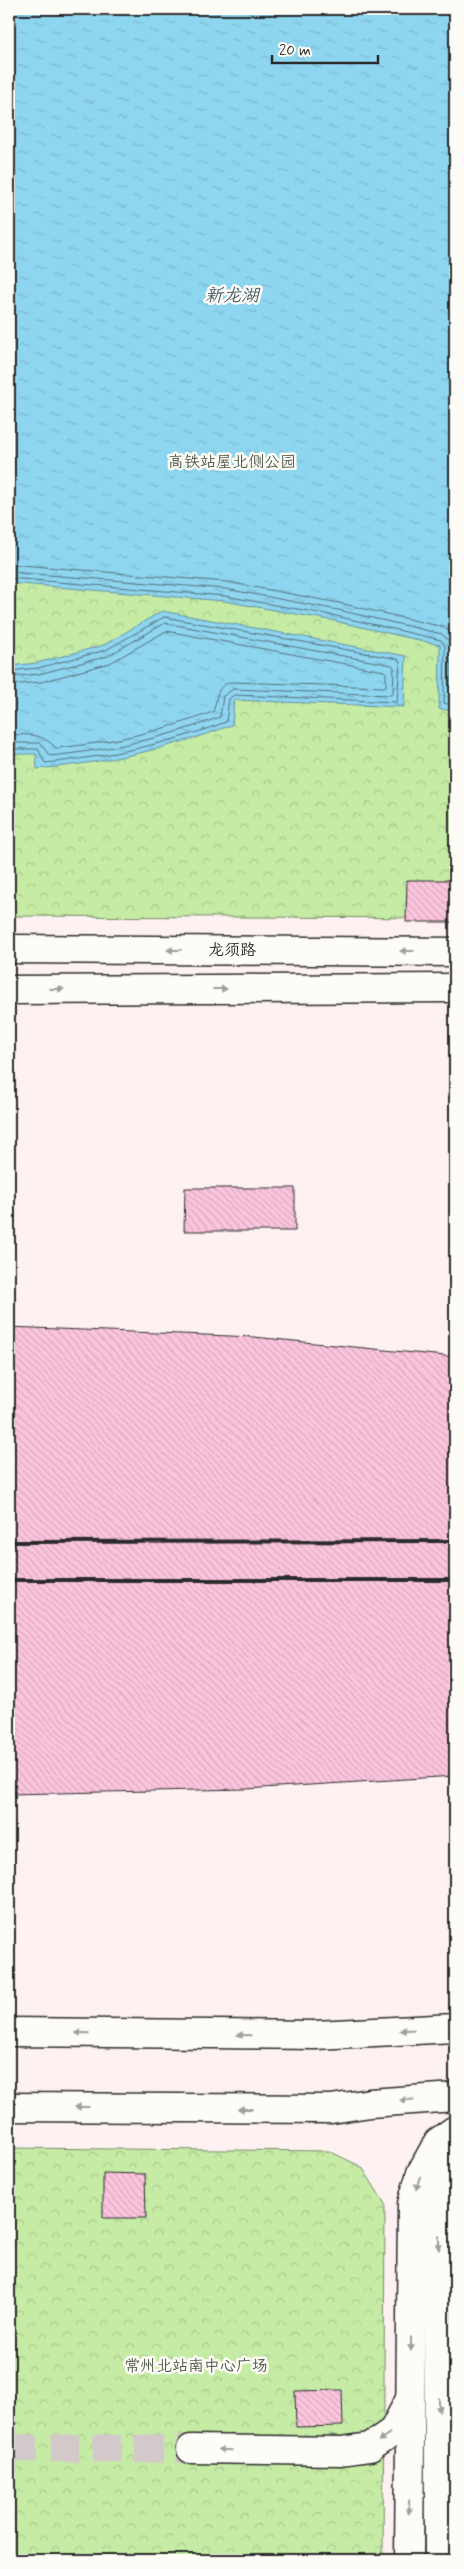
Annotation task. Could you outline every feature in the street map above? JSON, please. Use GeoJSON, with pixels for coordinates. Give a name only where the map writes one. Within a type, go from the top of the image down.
{"type":"FeatureCollection","features":[{"type":"Feature","properties":{"kind":"street","name":"龙须路"},"geometry":{"type":"LineString","coordinates":[[9,949],[455,952]]}},
{"type":"Feature","properties":{"kind":"street"},"geometry":{"type":"LineString","coordinates":[[9,990],[455,988]]}},
{"type":"Feature","properties":{"kind":"street"},"geometry":{"type":"LineString","coordinates":[[9,2032],[315,2035],[455,2028]]}},
{"type":"Feature","properties":{"kind":"street"},"geometry":{"type":"LineString","coordinates":[[9,2107],[332,2109],[370,2103],[455,2097]]}},
{"type":"Feature","properties":{"kind":"street"},"geometry":{"type":"LineString","coordinates":[[409,2560],[412,2204],[421,2173],[447,2136]]}},
{"type":"Feature","properties":{"kind":"street"},"geometry":{"type":"LineString","coordinates":[[445,2550],[447,2136]]}},
{"type":"Feature","properties":{"kind":"street"},"geometry":{"type":"LineString","coordinates":[[191,2449],[340,2451],[370,2447],[392,2431],[410,2397]]}},
{"type":"Feature","properties":{"kind":"green space","name":"新龙湖"},"geometry":{"type":"Polygon","coordinates":[[[9,9],[455,9],[455,918],[9,916],[9,9]]]}},
{"type":"Feature","properties":{"kind":"green space","name":"常州北站南中心广场"},"geometry":{"type":"Polygon","coordinates":[[[9,2148],[329,2151],[362,2167],[385,2204],[383,2560],[9,2560],[9,2148]]]}},
{"type":"Feature","properties":{"kind":"water","name":"新龙湖"},"geometry":{"type":"Polygon","coordinates":[[[9,9],[455,9],[455,711],[439,709],[440,645],[335,621],[224,601],[9,583],[9,9]]]}},
{"type":"Feature","properties":{"kind":"water"},"geometry":{"type":"Polygon","coordinates":[[[162,611],[406,656],[404,707],[234,700],[232,725],[136,754],[88,763],[37,769],[36,754],[9,754],[9,666],[37,663],[104,645],[162,611]]]}},
{"type":"Feature","properties":{"kind":"building"},"geometry":{"type":"Polygon","coordinates":[[[407,880],[455,880],[455,922],[406,922],[407,880]]]}},
{"type":"Feature","properties":{"kind":"building"},"geometry":{"type":"Polygon","coordinates":[[[185,1188],[295,1188],[295,1231],[184,1231],[185,1188]]]}},
{"type":"Feature","properties":{"kind":"building"},"geometry":{"type":"Polygon","coordinates":[[[9,1327],[254,1337],[455,1357],[455,1776],[246,1789],[9,1794],[9,1327]]]}},
{"type":"Feature","properties":{"kind":"building"},"geometry":{"type":"Polygon","coordinates":[[[103,2173],[145,2174],[146,2218],[103,2218],[103,2173]]]}},
{"type":"Feature","properties":{"kind":"building"},"geometry":{"type":"Polygon","coordinates":[[[342,2390],[343,2426],[296,2427],[295,2391],[342,2390]]]}},
{"type":"Feature","properties":{"kind":"tunnel"},"geometry":{"type":"LineString","coordinates":[[9,2448],[191,2449]]}},
{"type":"Feature","properties":{"kind":"railway"},"geometry":{"type":"LineString","coordinates":[[9,1542],[455,1541]]}},
{"type":"Feature","properties":{"kind":"railway"},"geometry":{"type":"LineString","coordinates":[[9,1580],[455,1580]]}},
{"type":"Feature","properties":{"kind":"park label","name":"高铁站屋北侧公园"},"geometry":{"type":"Point","coordinates":[232,462]}}]}
